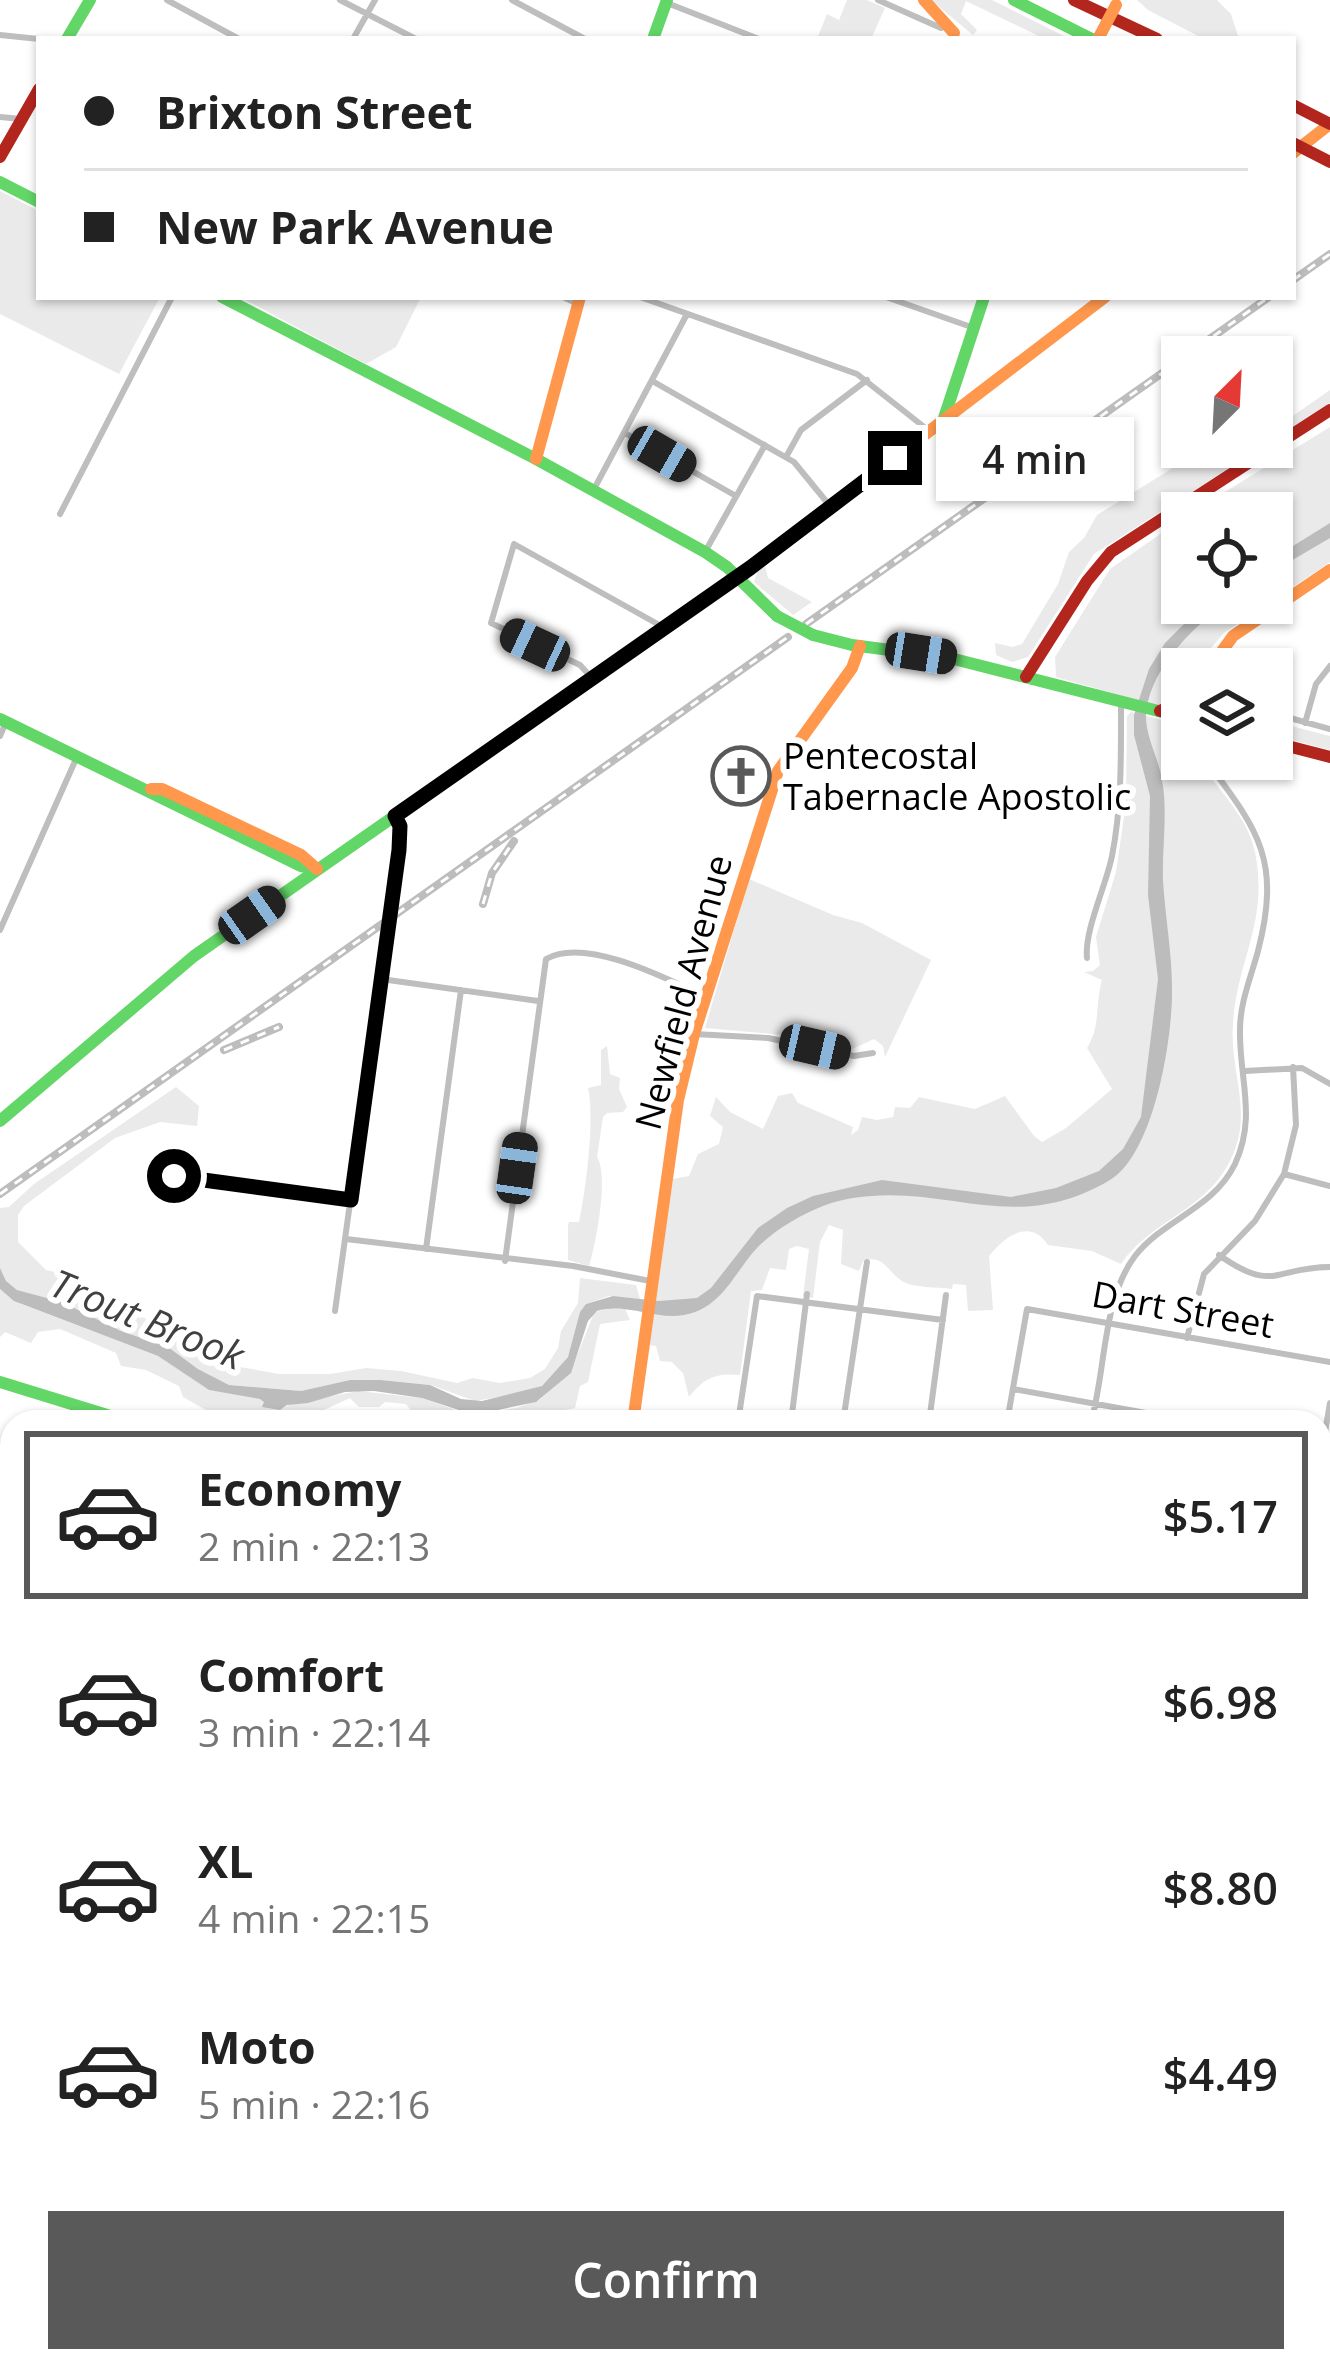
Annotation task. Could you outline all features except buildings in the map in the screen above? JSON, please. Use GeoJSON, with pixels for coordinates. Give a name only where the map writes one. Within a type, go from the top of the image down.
{"type":"FeatureCollection","features":[{"type":"Feature","properties":{"kind":"main road"},"geometry":{"type":"LineString","coordinates":[[70,36],[90,0]]}},
{"type":"Feature","properties":{"kind":"main road"},"geometry":{"type":"LineString","coordinates":[[924,0],[960,36]]}},
{"type":"Feature","properties":{"kind":"main road"},"geometry":{"type":"LineString","coordinates":[[1014,0],[1089,36]]}},
{"type":"Feature","properties":{"kind":"main road"},"geometry":{"type":"LineString","coordinates":[[1074,0],[1151,36]]}},
{"type":"Feature","properties":{"kind":"main road"},"geometry":{"type":"LineString","coordinates":[[1088,0],[1127,25]]}},
{"type":"Feature","properties":{"kind":"main road"},"geometry":{"type":"LineString","coordinates":[[653,36],[666,1]]}},
{"type":"Feature","properties":{"kind":"main road"},"geometry":{"type":"LineString","coordinates":[[1097,36],[1117,2]]}},
{"type":"Feature","properties":{"kind":"main road"},"geometry":{"type":"LineString","coordinates":[[0,158],[36,96]]}},
{"type":"Feature","properties":{"kind":"main road"},"geometry":{"type":"LineString","coordinates":[[1296,107],[1330,124],[1296,151]]}},
{"type":"Feature","properties":{"kind":"main road"},"geometry":{"type":"LineString","coordinates":[[1296,145],[1330,162]]}},
{"type":"Feature","properties":{"kind":"main road"},"geometry":{"type":"LineString","coordinates":[[0,182],[36,200]]}},
{"type":"Feature","properties":{"kind":"main road"},"geometry":{"type":"LineString","coordinates":[[228,300],[705,552],[777,616],[813,635],[856,646],[950,658],[1161,711]]}},
{"type":"Feature","properties":{"kind":"main road"},"geometry":{"type":"LineString","coordinates":[[943,421],[983,300]]}},
{"type":"Feature","properties":{"kind":"main road"},"geometry":{"type":"LineString","coordinates":[[0,1121],[194,956],[737,576],[1101,300]]}},
{"type":"Feature","properties":{"kind":"main road"},"geometry":{"type":"LineString","coordinates":[[536,459],[579,301]]}},
{"type":"Feature","properties":{"kind":"main road"},"geometry":{"type":"LineString","coordinates":[[954,387],[973,398]]}},
{"type":"Feature","properties":{"kind":"main road"},"geometry":{"type":"LineString","coordinates":[[1030,678],[1089,578],[1111,552],[1330,413]]}},
{"type":"Feature","properties":{"kind":"main road"},"geometry":{"type":"LineString","coordinates":[[1221,648],[1330,570]]}},
{"type":"Feature","properties":{"kind":"main road","name":"Newfield Avenue"},"geometry":{"type":"LineString","coordinates":[[634,1410],[678,1100],[694,1034],[778,771],[847,672],[856,646]]}},
{"type":"Feature","properties":{"kind":"main road"},"geometry":{"type":"LineString","coordinates":[[1148,708],[1161,707]]}},
{"type":"Feature","properties":{"kind":"main road"},"geometry":{"type":"LineString","coordinates":[[2,725],[310,860],[317,869]]}},
{"type":"Feature","properties":{"kind":"main road"},"geometry":{"type":"LineString","coordinates":[[1293,747],[1330,757]]}},
{"type":"Feature","properties":{"kind":"main road"},"geometry":{"type":"LineString","coordinates":[[0,1382],[91,1410]]}},
{"type":"Feature","properties":{"kind":"street"},"geometry":{"type":"LineString","coordinates":[[166,0],[232,36]]}},
{"type":"Feature","properties":{"kind":"street"},"geometry":{"type":"LineString","coordinates":[[340,0],[410,36]]}},
{"type":"Feature","properties":{"kind":"street"},"geometry":{"type":"LineString","coordinates":[[355,36],[375,0]]}},
{"type":"Feature","properties":{"kind":"street"},"geometry":{"type":"LineString","coordinates":[[512,0],[579,36]]}},
{"type":"Feature","properties":{"kind":"street"},"geometry":{"type":"LineString","coordinates":[[878,0],[960,36]]}},
{"type":"Feature","properties":{"kind":"street"},"geometry":{"type":"LineString","coordinates":[[666,1],[752,36]]}},
{"type":"Feature","properties":{"kind":"street"},"geometry":{"type":"LineString","coordinates":[[0,34],[36,39]]}},
{"type":"Feature","properties":{"kind":"street"},"geometry":{"type":"LineString","coordinates":[[0,117],[28,115]]}},
{"type":"Feature","properties":{"kind":"street"},"geometry":{"type":"LineString","coordinates":[[60,514],[170,300]]}},
{"type":"Feature","properties":{"kind":"street"},"geometry":{"type":"LineString","coordinates":[[648,300],[867,380],[929,431]]}},
{"type":"Feature","properties":{"kind":"street"},"geometry":{"type":"LineString","coordinates":[[895,300],[974,328]]}},
{"type":"Feature","properties":{"kind":"street"},"geometry":{"type":"LineString","coordinates":[[593,490],[686,314]]}},
{"type":"Feature","properties":{"kind":"street"},"geometry":{"type":"LineString","coordinates":[[786,457],[801,430],[867,380]]}},
{"type":"Feature","properties":{"kind":"street"},"geometry":{"type":"LineString","coordinates":[[654,382],[786,457],[806,473],[830,506]]}},
{"type":"Feature","properties":{"kind":"street"},"geometry":{"type":"LineString","coordinates":[[625,433],[736,496]]}},
{"type":"Feature","properties":{"kind":"street"},"geometry":{"type":"LineString","coordinates":[[705,552],[765,445]]}},
{"type":"Feature","properties":{"kind":"street"},"geometry":{"type":"LineString","coordinates":[[592,677],[580,665],[491,623],[514,544],[663,627]]}},
{"type":"Feature","properties":{"kind":"street"},"geometry":{"type":"LineString","coordinates":[[1305,723],[1316,684],[1330,666]]}},
{"type":"Feature","properties":{"kind":"street"},"geometry":{"type":"LineString","coordinates":[[1087,958],[1117,826],[1121,701]]}},
{"type":"Feature","properties":{"kind":"street"},"geometry":{"type":"LineString","coordinates":[[1293,719],[1330,729]]}},
{"type":"Feature","properties":{"kind":"street"},"geometry":{"type":"LineString","coordinates":[[0,930],[77,755]]}},
{"type":"Feature","properties":{"kind":"street"},"geometry":{"type":"LineString","coordinates":[[1094,1410],[1125,1272],[1151,1239],[1216,1192],[1234,1167],[1248,1117],[1240,1023],[1262,937],[1266,876],[1253,824],[1222,780]]}},
{"type":"Feature","properties":{"kind":"street"},"geometry":{"type":"LineString","coordinates":[[335,1311],[400,841],[395,816]]}},
{"type":"Feature","properties":{"kind":"street"},"geometry":{"type":"LineString","coordinates":[[505,1261],[546,959],[562,952],[632,963],[706,997]]}},
{"type":"Feature","properties":{"kind":"street"},"geometry":{"type":"LineString","coordinates":[[381,979],[539,1001]]}},
{"type":"Feature","properties":{"kind":"street"},"geometry":{"type":"LineString","coordinates":[[426,1249],[461,990]]}},
{"type":"Feature","properties":{"kind":"street"},"geometry":{"type":"LineString","coordinates":[[694,1034],[759,1037],[854,1056],[873,1053]]}},
{"type":"Feature","properties":{"kind":"street"},"geometry":{"type":"LineString","coordinates":[[1245,1071],[1293,1067],[1313,1072],[1330,1084]]}},
{"type":"Feature","properties":{"kind":"street"},"geometry":{"type":"LineString","coordinates":[[1187,1338],[1204,1274],[1255,1221],[1284,1174],[1296,1125],[1293,1067]]}},
{"type":"Feature","properties":{"kind":"street"},"geometry":{"type":"LineString","coordinates":[[1284,1174],[1330,1186]]}},
{"type":"Feature","properties":{"kind":"street"},"geometry":{"type":"LineString","coordinates":[[174,1176],[351,1200]]}},
{"type":"Feature","properties":{"kind":"street"},"geometry":{"type":"LineString","coordinates":[[346,1239],[573,1267],[650,1286]]}},
{"type":"Feature","properties":{"kind":"street"},"geometry":{"type":"LineString","coordinates":[[1219,1255],[1247,1274],[1269,1279],[1330,1267]]}},
{"type":"Feature","properties":{"kind":"street"},"geometry":{"type":"LineString","coordinates":[[845,1410],[867,1262]]}},
{"type":"Feature","properties":{"kind":"street"},"geometry":{"type":"LineString","coordinates":[[931,1410],[946,1294]]}},
{"type":"Feature","properties":{"kind":"street"},"geometry":{"type":"LineString","coordinates":[[740,1410],[757,1296],[806,1298],[943,1320]]}},
{"type":"Feature","properties":{"kind":"street"},"geometry":{"type":"LineString","coordinates":[[792,1410],[806,1298]]}},
{"type":"Feature","properties":{"kind":"street","name":"Dart Street"},"geometry":{"type":"LineString","coordinates":[[1013,1389],[1027,1310],[1330,1362]]}},
{"type":"Feature","properties":{"kind":"street"},"geometry":{"type":"LineString","coordinates":[[1009,1410],[1013,1389],[1129,1410]]}},
{"type":"Feature","properties":{"kind":"shaded area"},"geometry":{"type":"Polygon","coordinates":[[[847,0],[867,0],[885,8],[872,36],[818,36],[827,14],[839,20],[847,0]]]}},
{"type":"Feature","properties":{"kind":"shaded area"},"geometry":{"type":"Polygon","coordinates":[[[931,0],[992,0],[1064,36],[1039,36],[966,1],[961,14],[977,30],[973,35],[931,0]]]}},
{"type":"Feature","properties":{"kind":"shaded area"},"geometry":{"type":"Polygon","coordinates":[[[1137,0],[1217,0],[1231,14],[1238,36],[1198,36],[1137,0]]]}},
{"type":"Feature","properties":{"kind":"shaded area"},"geometry":{"type":"Polygon","coordinates":[[[0,191],[36,209],[36,300],[158,300],[119,374],[0,314],[0,191]]]}},
{"type":"Feature","properties":{"kind":"shaded area"},"geometry":{"type":"Polygon","coordinates":[[[246,300],[420,300],[396,347],[366,364],[246,300]]]}},
{"type":"Feature","properties":{"kind":"shaded area"},"geometry":{"type":"Polygon","coordinates":[[[1330,390],[1330,404],[1293,427],[1293,416],[1330,390]]]}},
{"type":"Feature","properties":{"kind":"shaded area"},"geometry":{"type":"Polygon","coordinates":[[[1330,427],[1330,562],[1293,587],[1293,492],[1225,492],[1264,468],[1293,468],[1293,450],[1330,427]]]}},
{"type":"Feature","properties":{"kind":"shaded area"},"geometry":{"type":"Polygon","coordinates":[[[1173,468],[1229,468],[1191,492],[1161,492],[1161,511],[1094,554],[1028,657],[1012,662],[996,655],[995,643],[1022,644],[1058,584],[1069,552],[1097,515],[1173,468]]]}},
{"type":"Feature","properties":{"kind":"shaded area"},"geometry":{"type":"Polygon","coordinates":[[[1330,523],[1330,538],[1293,560],[1293,546],[1330,523]]]}},
{"type":"Feature","properties":{"kind":"shaded area"},"geometry":{"type":"Polygon","coordinates":[[[1161,534],[1161,624],[1237,624],[1211,648],[1161,648],[1158,706],[1056,677],[1055,657],[1110,569],[1161,534]]]}},
{"type":"Feature","properties":{"kind":"shaded area"},"geometry":{"type":"Polygon","coordinates":[[[765,566],[768,578],[812,602],[793,615],[754,582],[765,566]]]}},
{"type":"Feature","properties":{"kind":"shaded area"},"geometry":{"type":"Polygon","coordinates":[[[1184,624],[1202,624],[1178,648],[1162,648],[1184,624]]]}},
{"type":"Feature","properties":{"kind":"shaded area"},"geometry":{"type":"Polygon","coordinates":[[[1161,650],[1161,672],[1146,712],[1164,792],[1163,880],[1171,1010],[1164,1064],[1149,1121],[1125,1166],[1110,1180],[1075,1197],[1043,1205],[1012,1207],[888,1195],[828,1204],[766,1239],[723,1292],[695,1312],[670,1316],[621,1309],[597,1311],[588,1321],[571,1373],[536,1402],[498,1410],[459,1410],[422,1398],[374,1391],[345,1392],[280,1410],[262,1407],[260,1399],[209,1390],[158,1356],[14,1301],[0,1289],[0,1268],[17,1290],[62,1302],[121,1331],[168,1347],[229,1385],[301,1391],[350,1380],[381,1380],[430,1385],[461,1399],[482,1401],[542,1386],[568,1357],[586,1304],[613,1296],[659,1301],[697,1298],[711,1288],[758,1228],[813,1196],[882,1180],[1011,1197],[1056,1188],[1099,1171],[1123,1149],[1141,1117],[1158,979],[1148,895],[1150,796],[1134,735],[1134,715],[1149,669],[1161,650]]]}},
{"type":"Feature","properties":{"kind":"shaded area"},"geometry":{"type":"Polygon","coordinates":[[[1131,712],[1161,720],[1161,780],[1214,780],[1239,814],[1255,852],[1258,899],[1233,1023],[1241,1116],[1234,1153],[1223,1173],[1121,1264],[1092,1251],[1048,1245],[1033,1232],[1010,1237],[989,1256],[993,1310],[968,1311],[966,1285],[953,1284],[952,1289],[912,1285],[875,1260],[863,1261],[859,1271],[841,1264],[843,1230],[829,1225],[820,1242],[813,1298],[803,1296],[809,1249],[789,1249],[786,1270],[770,1268],[762,1290],[751,1291],[740,1375],[710,1378],[689,1397],[683,1373],[672,1362],[660,1361],[656,1346],[649,1345],[673,1179],[689,1176],[698,1154],[719,1144],[723,1127],[710,1116],[716,1097],[730,1112],[763,1129],[778,1096],[792,1093],[798,1103],[853,1127],[851,1135],[862,1117],[893,1117],[895,1107],[910,1108],[919,1097],[975,1109],[1005,1096],[1042,1142],[1112,1089],[1087,1048],[1102,980],[1084,972],[1100,965],[1096,937],[1116,872],[1126,803],[1127,716],[1131,712]]]}},
{"type":"Feature","properties":{"kind":"shaded area"},"geometry":{"type":"Polygon","coordinates":[[[1293,726],[1330,736],[1330,750],[1293,740],[1293,726]]]}},
{"type":"Feature","properties":{"kind":"shaded area"},"geometry":{"type":"Polygon","coordinates":[[[749,879],[862,923],[931,960],[885,1057],[883,1046],[874,1039],[852,1049],[797,1036],[705,1028],[749,879]]]}},
{"type":"Feature","properties":{"kind":"shaded area"},"geometry":{"type":"Polygon","coordinates":[[[607,1046],[610,1074],[620,1078],[627,1107],[603,1117],[597,1157],[602,1179],[600,1210],[589,1266],[568,1260],[568,1226],[579,1222],[590,1135],[588,1088],[601,1085],[601,1050],[607,1046]]]}},
{"type":"Feature","properties":{"kind":"shaded area"},"geometry":{"type":"Polygon","coordinates":[[[176,1087],[199,1106],[197,1126],[160,1122],[115,1138],[24,1206],[18,1215],[18,1242],[46,1270],[63,1274],[150,1321],[171,1322],[240,1367],[279,1374],[366,1368],[457,1383],[473,1378],[500,1383],[530,1378],[545,1369],[558,1348],[561,1331],[578,1303],[580,1278],[636,1285],[640,1299],[609,1296],[586,1304],[568,1357],[542,1386],[475,1401],[431,1385],[381,1380],[350,1380],[301,1391],[229,1385],[168,1347],[121,1331],[62,1302],[17,1290],[6,1281],[0,1268],[0,1208],[9,1207],[34,1184],[176,1087]]]}},
{"type":"Feature","properties":{"kind":"shaded area"},"geometry":{"type":"Polygon","coordinates":[[[0,1289],[21,1304],[158,1356],[209,1390],[260,1398],[279,1410],[206,1410],[183,1397],[179,1386],[146,1370],[121,1366],[116,1353],[60,1329],[38,1332],[31,1343],[5,1332],[0,1337],[0,1289]]]}},
{"type":"Feature","properties":{"kind":"shaded area"},"geometry":{"type":"Polygon","coordinates":[[[625,1309],[630,1320],[600,1324],[588,1382],[580,1386],[575,1408],[503,1410],[539,1400],[570,1373],[594,1313],[625,1309]]]}},
{"type":"Feature","properties":{"kind":"shaded area"},"geometry":{"type":"Polygon","coordinates":[[[358,1391],[422,1398],[456,1410],[410,1410],[406,1404],[385,1402],[379,1407],[359,1407],[350,1398],[324,1410],[279,1410],[358,1391]]]}},
{"type":"Feature","properties":{"kind":"railway"},"geometry":{"type":"LineString","coordinates":[[1296,278],[1330,254]]}},
{"type":"Feature","properties":{"kind":"railway"},"geometry":{"type":"LineString","coordinates":[[1214,336],[1265,300]]}},
{"type":"Feature","properties":{"kind":"railway"},"geometry":{"type":"LineString","coordinates":[[806,624],[1161,374]]}},
{"type":"Feature","properties":{"kind":"railway"},"geometry":{"type":"LineString","coordinates":[[0,1194],[788,637]]}},
{"type":"Feature","properties":{"kind":"railway"},"geometry":{"type":"LineString","coordinates":[[483,904],[492,873],[514,841]]}},
{"type":"Feature","properties":{"kind":"railway"},"geometry":{"type":"LineString","coordinates":[[224,1050],[279,1027]]}},
{"type":"Feature","properties":{"kind":"traffic: fast"},"geometry":{"type":"LineString","coordinates":[[69,36],[90,0]]}},
{"type":"Feature","properties":{"kind":"traffic: fast"},"geometry":{"type":"LineString","coordinates":[[654,36],[667,0]]}},
{"type":"Feature","properties":{"kind":"traffic: fast"},"geometry":{"type":"LineString","coordinates":[[1014,0],[1086,36]]}},
{"type":"Feature","properties":{"kind":"traffic: fast"},"geometry":{"type":"LineString","coordinates":[[0,182],[36,200]]}},
{"type":"Feature","properties":{"kind":"traffic: fast"},"geometry":{"type":"LineString","coordinates":[[228,300],[705,552],[777,616]]}},
{"type":"Feature","properties":{"kind":"traffic: fast"},"geometry":{"type":"LineString","coordinates":[[944,418],[983,300]]}},
{"type":"Feature","properties":{"kind":"traffic: fast"},"geometry":{"type":"LineString","coordinates":[[777,616],[813,635]]}},
{"type":"Feature","properties":{"kind":"traffic: fast"},"geometry":{"type":"LineString","coordinates":[[813,635],[950,658],[1161,712]]}},
{"type":"Feature","properties":{"kind":"traffic: fast"},"geometry":{"type":"LineString","coordinates":[[0,1121],[194,956],[568,695]]}},
{"type":"Feature","properties":{"kind":"traffic: fast"},"geometry":{"type":"LineString","coordinates":[[0,719],[301,866],[317,869]]}},
{"type":"Feature","properties":{"kind":"traffic: fast"},"geometry":{"type":"LineString","coordinates":[[0,1382],[91,1410]]}},
{"type":"Feature","properties":{"kind":"traffic: slow"},"geometry":{"type":"LineString","coordinates":[[924,0],[954,33]]}},
{"type":"Feature","properties":{"kind":"traffic: slow"},"geometry":{"type":"LineString","coordinates":[[1100,36],[1116,5]]}},
{"type":"Feature","properties":{"kind":"traffic: slow"},"geometry":{"type":"LineString","coordinates":[[1296,151],[1330,124]]}},
{"type":"Feature","properties":{"kind":"traffic: slow"},"geometry":{"type":"LineString","coordinates":[[536,459],[579,300]]}},
{"type":"Feature","properties":{"kind":"traffic: slow"},"geometry":{"type":"LineString","coordinates":[[568,695],[750,568],[1101,300]]}},
{"type":"Feature","properties":{"kind":"traffic: slow"},"geometry":{"type":"LineString","coordinates":[[1224,648],[1233,636],[1330,570]]}},
{"type":"Feature","properties":{"kind":"traffic: slow"},"geometry":{"type":"LineString","coordinates":[[635,1410],[678,1100],[694,1034],[778,771],[852,668],[860,646]]}},
{"type":"Feature","properties":{"kind":"traffic: slow"},"geometry":{"type":"LineString","coordinates":[[151,789],[162,789],[301,855],[317,869]]}},
{"type":"Feature","properties":{"kind":"traffic: jam"},"geometry":{"type":"LineString","coordinates":[[1074,0],[1151,36]]}},
{"type":"Feature","properties":{"kind":"traffic: jam"},"geometry":{"type":"LineString","coordinates":[[0,157],[36,94]]}},
{"type":"Feature","properties":{"kind":"traffic: jam"},"geometry":{"type":"LineString","coordinates":[[1296,107],[1330,124]]}},
{"type":"Feature","properties":{"kind":"traffic: jam"},"geometry":{"type":"LineString","coordinates":[[1296,145],[1330,162]]}},
{"type":"Feature","properties":{"kind":"traffic: jam"},"geometry":{"type":"LineString","coordinates":[[1026,677],[1111,552],[1330,410]]}},
{"type":"Feature","properties":{"kind":"traffic: jam"},"geometry":{"type":"LineString","coordinates":[[1293,747],[1330,757]]}},
{"type":"Feature","properties":{"kind":"place","name":"Pentecostal Tabernacle Apostolic"},"geometry":{"type":"Point","coordinates":[741,776]}},
{"type":"Feature","properties":{"kind":"route"},"geometry":{"type":"LineString","coordinates":[[174,1176],[351,1200],[399,850],[400,826],[395,816],[750,568],[895,458]]}},
{"type":"Feature","properties":{"kind":"water label","name":"Trout Brook"},"geometry":{"type":"Point","coordinates":[148,1318]}}]}
